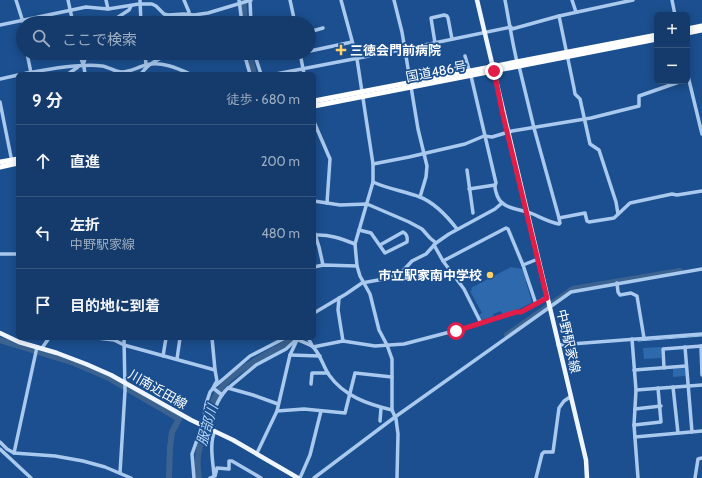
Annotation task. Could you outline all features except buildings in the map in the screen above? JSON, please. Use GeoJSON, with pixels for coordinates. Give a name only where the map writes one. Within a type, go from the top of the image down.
{"type":"FeatureCollection","features":[{"type":"Feature","properties":{"kind":"highway"},"geometry":{"type":"LineString","coordinates":[[690,28],[702,26]]}},
{"type":"Feature","properties":{"kind":"highway"},"geometry":{"type":"LineString","coordinates":[[690,32],[702,30]]}},
{"type":"Feature","properties":{"kind":"highway","name":"国道486号"},"geometry":{"type":"LineString","coordinates":[[568,55],[654,36]]}},
{"type":"Feature","properties":{"kind":"highway","name":"国道486号"},"geometry":{"type":"LineString","coordinates":[[316,102],[654,40]]}},
{"type":"Feature","properties":{"kind":"highway"},"geometry":{"type":"LineString","coordinates":[[0,162],[14,162]]}},
{"type":"Feature","properties":{"kind":"highway"},"geometry":{"type":"LineString","coordinates":[[0,167],[14,162]]}},
{"type":"Feature","properties":{"kind":"main road","name":"中野駅家線"},"geometry":{"type":"LineString","coordinates":[[477,0],[586,460],[587,478]]}},
{"type":"Feature","properties":{"kind":"main road","name":"川南近田線"},"geometry":{"type":"LineString","coordinates":[[0,333],[20,342],[86,364],[126,383],[202,426],[209,428],[257,453],[299,478]]}},
{"type":"Feature","properties":{"kind":"street"},"geometry":{"type":"LineString","coordinates":[[16,0],[21,16]]}},
{"type":"Feature","properties":{"kind":"street"},"geometry":{"type":"LineString","coordinates":[[68,0],[71,16]]}},
{"type":"Feature","properties":{"kind":"street"},"geometry":{"type":"LineString","coordinates":[[106,0],[108,9]]}},
{"type":"Feature","properties":{"kind":"street"},"geometry":{"type":"LineString","coordinates":[[153,5],[157,0]]}},
{"type":"Feature","properties":{"kind":"street"},"geometry":{"type":"LineString","coordinates":[[184,0],[189,14]]}},
{"type":"Feature","properties":{"kind":"street"},"geometry":{"type":"LineString","coordinates":[[46,16],[86,7],[108,9],[131,6],[139,2],[153,5],[164,14],[168,15],[194,15],[208,13],[250,0],[251,16]]}},
{"type":"Feature","properties":{"kind":"street"},"geometry":{"type":"LineString","coordinates":[[290,0],[293,16]]}},
{"type":"Feature","properties":{"kind":"street"},"geometry":{"type":"LineString","coordinates":[[341,0],[356,59],[373,164],[373,182],[355,244],[357,266],[362,283],[370,294],[379,330],[392,359],[392,410],[395,417],[398,434],[398,478]]}},
{"type":"Feature","properties":{"kind":"street"},"geometry":{"type":"LineString","coordinates":[[394,0],[405,49],[418,129],[427,166],[426,176],[420,197]]}},
{"type":"Feature","properties":{"kind":"street"},"geometry":{"type":"LineString","coordinates":[[465,56],[496,182],[495,186],[498,198],[502,204],[559,224],[559,218],[512,43],[511,27],[505,0]]}},
{"type":"Feature","properties":{"kind":"street"},"geometry":{"type":"LineString","coordinates":[[572,0],[576,12]]}},
{"type":"Feature","properties":{"kind":"street"},"geometry":{"type":"LineString","coordinates":[[286,72],[511,27],[512,29],[621,1],[633,0]]}},
{"type":"Feature","properties":{"kind":"street"},"geometry":{"type":"LineString","coordinates":[[672,0],[674,12]]}},
{"type":"Feature","properties":{"kind":"street"},"geometry":{"type":"LineString","coordinates":[[139,2],[140,16]]}},
{"type":"Feature","properties":{"kind":"street"},"geometry":{"type":"LineString","coordinates":[[240,2],[241,16]]}},
{"type":"Feature","properties":{"kind":"street"},"geometry":{"type":"LineString","coordinates":[[122,15],[129,10],[131,6]]}},
{"type":"Feature","properties":{"kind":"street"},"geometry":{"type":"LineString","coordinates":[[122,7],[122,15]]}},
{"type":"Feature","properties":{"kind":"street"},"geometry":{"type":"LineString","coordinates":[[435,43],[431,18],[444,15],[447,16],[452,39]]}},
{"type":"Feature","properties":{"kind":"street"},"geometry":{"type":"LineString","coordinates":[[559,16],[576,94],[580,99],[590,144],[599,150],[616,202],[618,214]]}},
{"type":"Feature","properties":{"kind":"street"},"geometry":{"type":"LineString","coordinates":[[0,25],[16,23]]}},
{"type":"Feature","properties":{"kind":"street"},"geometry":{"type":"LineString","coordinates":[[316,30],[323,28]]}},
{"type":"Feature","properties":{"kind":"street"},"geometry":{"type":"LineString","coordinates":[[316,50],[352,42]]}},
{"type":"Feature","properties":{"kind":"street"},"geometry":{"type":"LineString","coordinates":[[29,60],[31,72]]}},
{"type":"Feature","properties":{"kind":"street"},"geometry":{"type":"LineString","coordinates":[[80,60],[84,72]]}},
{"type":"Feature","properties":{"kind":"street"},"geometry":{"type":"LineString","coordinates":[[71,72],[81,66],[84,60]]}},
{"type":"Feature","properties":{"kind":"street"},"geometry":{"type":"LineString","coordinates":[[147,60],[148,65]]}},
{"type":"Feature","properties":{"kind":"street"},"geometry":{"type":"LineString","coordinates":[[38,72],[81,66],[101,65],[123,72],[148,65],[159,60]]}},
{"type":"Feature","properties":{"kind":"street"},"geometry":{"type":"LineString","coordinates":[[246,60],[249,72]]}},
{"type":"Feature","properties":{"kind":"street"},"geometry":{"type":"LineString","coordinates":[[256,60],[260,72]]}},
{"type":"Feature","properties":{"kind":"street"},"geometry":{"type":"LineString","coordinates":[[301,60],[303,72]]}},
{"type":"Feature","properties":{"kind":"street"},"geometry":{"type":"LineString","coordinates":[[155,62],[185,72]]}},
{"type":"Feature","properties":{"kind":"street"},"geometry":{"type":"LineString","coordinates":[[143,72],[148,65]]}},
{"type":"Feature","properties":{"kind":"street"},"geometry":{"type":"LineString","coordinates":[[0,79],[16,75]]}},
{"type":"Feature","properties":{"kind":"street"},"geometry":{"type":"LineString","coordinates":[[373,164],[465,144],[484,136],[492,137],[508,132],[584,119],[639,106],[639,96],[673,84]]}},
{"type":"Feature","properties":{"kind":"street"},"geometry":{"type":"LineString","coordinates":[[689,84],[702,133]]}},
{"type":"Feature","properties":{"kind":"street"},"geometry":{"type":"LineString","coordinates":[[0,102],[14,162]]}},
{"type":"Feature","properties":{"kind":"street"},"geometry":{"type":"LineString","coordinates":[[316,127],[330,159],[327,203]]}},
{"type":"Feature","properties":{"kind":"street"},"geometry":{"type":"LineString","coordinates":[[467,170],[473,213]]}},
{"type":"Feature","properties":{"kind":"street"},"geometry":{"type":"LineString","coordinates":[[373,182],[384,187],[420,197],[431,203],[447,216],[457,229]]}},
{"type":"Feature","properties":{"kind":"street"},"geometry":{"type":"LineString","coordinates":[[469,188],[495,186]]}},
{"type":"Feature","properties":{"kind":"street"},"geometry":{"type":"LineString","coordinates":[[559,218],[585,213],[587,221],[589,222],[614,218],[630,203],[672,194],[677,195],[702,191]]}},
{"type":"Feature","properties":{"kind":"street"},"geometry":{"type":"LineString","coordinates":[[316,201],[340,205],[367,204],[422,229],[435,244],[443,261],[464,289],[481,323]]}},
{"type":"Feature","properties":{"kind":"street"},"geometry":{"type":"LineString","coordinates":[[316,312],[362,283],[395,276],[412,262],[426,254],[435,244],[457,229],[502,204]]}},
{"type":"Feature","properties":{"kind":"street"},"geometry":{"type":"LineString","coordinates":[[443,261],[506,228],[508,229],[523,265],[536,304]]}},
{"type":"Feature","properties":{"kind":"street"},"geometry":{"type":"LineString","coordinates":[[359,230],[371,233],[385,253],[407,242],[408,238],[403,232],[380,245]]}},
{"type":"Feature","properties":{"kind":"street"},"geometry":{"type":"LineString","coordinates":[[316,233],[342,239],[355,244]]}},
{"type":"Feature","properties":{"kind":"street"},"geometry":{"type":"LineString","coordinates":[[316,237],[323,265]]}},
{"type":"Feature","properties":{"kind":"street"},"geometry":{"type":"LineString","coordinates":[[0,254],[16,254]]}},
{"type":"Feature","properties":{"kind":"street"},"geometry":{"type":"LineString","coordinates":[[523,265],[538,259]]}},
{"type":"Feature","properties":{"kind":"street"},"geometry":{"type":"LineString","coordinates":[[316,267],[323,265],[357,266]]}},
{"type":"Feature","properties":{"kind":"street"},"geometry":{"type":"LineString","coordinates":[[314,478],[549,305],[571,292],[702,269]]}},
{"type":"Feature","properties":{"kind":"street"},"geometry":{"type":"LineString","coordinates":[[617,283],[618,292],[620,295],[631,293],[637,296],[644,338]]}},
{"type":"Feature","properties":{"kind":"street"},"geometry":{"type":"LineString","coordinates":[[339,298],[338,310],[343,341]]}},
{"type":"Feature","properties":{"kind":"street"},"geometry":{"type":"LineString","coordinates":[[298,340],[313,347],[343,341],[375,346],[404,344],[430,336],[456,331],[516,312],[521,312],[547,298]]}},
{"type":"Feature","properties":{"kind":"street"},"geometry":{"type":"LineString","coordinates":[[558,345],[702,334]]}},
{"type":"Feature","properties":{"kind":"street"},"geometry":{"type":"LineString","coordinates":[[632,339],[636,390],[634,425],[638,478]]}},
{"type":"Feature","properties":{"kind":"street"},"geometry":{"type":"LineString","coordinates":[[14,453],[39,348],[48,340]]}},
{"type":"Feature","properties":{"kind":"street"},"geometry":{"type":"LineString","coordinates":[[114,340],[124,345],[215,370]]}},
{"type":"Feature","properties":{"kind":"street"},"geometry":{"type":"LineString","coordinates":[[120,473],[126,383],[124,340]]}},
{"type":"Feature","properties":{"kind":"street"},"geometry":{"type":"LineString","coordinates":[[163,356],[166,340]]}},
{"type":"Feature","properties":{"kind":"street"},"geometry":{"type":"LineString","coordinates":[[176,359],[180,340]]}},
{"type":"Feature","properties":{"kind":"street"},"geometry":{"type":"LineString","coordinates":[[194,478],[192,454],[203,423],[206,404],[217,381],[212,340]]}},
{"type":"Feature","properties":{"kind":"street"},"geometry":{"type":"LineString","coordinates":[[214,388],[250,356],[280,340]]}},
{"type":"Feature","properties":{"kind":"street"},"geometry":{"type":"LineString","coordinates":[[209,428],[214,410],[222,394],[256,365],[286,349],[295,340]]}},
{"type":"Feature","properties":{"kind":"street"},"geometry":{"type":"LineString","coordinates":[[257,453],[277,411],[290,355],[296,340]]}},
{"type":"Feature","properties":{"kind":"street"},"geometry":{"type":"LineString","coordinates":[[309,340],[337,386],[364,403],[392,410]]}},
{"type":"Feature","properties":{"kind":"street"},"geometry":{"type":"LineString","coordinates":[[664,368],[663,349],[701,346],[702,375]]}},
{"type":"Feature","properties":{"kind":"street"},"geometry":{"type":"LineString","coordinates":[[685,347],[692,432]]}},
{"type":"Feature","properties":{"kind":"street"},"geometry":{"type":"LineString","coordinates":[[290,355],[320,356]]}},
{"type":"Feature","properties":{"kind":"street"},"geometry":{"type":"LineString","coordinates":[[634,370],[686,366]]}},
{"type":"Feature","properties":{"kind":"street"},"geometry":{"type":"LineString","coordinates":[[277,411],[304,409],[345,413],[355,372],[392,377]]}},
{"type":"Feature","properties":{"kind":"street"},"geometry":{"type":"LineString","coordinates":[[311,384],[312,373],[328,373]]}},
{"type":"Feature","properties":{"kind":"street"},"geometry":{"type":"LineString","coordinates":[[636,390],[702,385]]}},
{"type":"Feature","properties":{"kind":"street"},"geometry":{"type":"LineString","coordinates":[[673,387],[678,433]]}},
{"type":"Feature","properties":{"kind":"street"},"geometry":{"type":"LineString","coordinates":[[214,388],[222,394]]}},
{"type":"Feature","properties":{"kind":"street"},"geometry":{"type":"LineString","coordinates":[[228,388],[254,395],[278,404]]}},
{"type":"Feature","properties":{"kind":"street"},"geometry":{"type":"LineString","coordinates":[[634,425],[661,422],[658,388]]}},
{"type":"Feature","properties":{"kind":"street"},"geometry":{"type":"LineString","coordinates":[[536,478],[542,454],[544,452],[553,452],[559,408],[564,401],[570,397]]}},
{"type":"Feature","properties":{"kind":"street"},"geometry":{"type":"LineString","coordinates":[[635,408],[660,406]]}},
{"type":"Feature","properties":{"kind":"street"},"geometry":{"type":"LineString","coordinates":[[380,421],[381,408]]}},
{"type":"Feature","properties":{"kind":"street"},"geometry":{"type":"LineString","coordinates":[[299,478],[310,455],[321,410]]}},
{"type":"Feature","properties":{"kind":"street"},"geometry":{"type":"LineString","coordinates":[[215,431],[213,433],[212,444],[215,477]]}},
{"type":"Feature","properties":{"kind":"street"},"geometry":{"type":"LineString","coordinates":[[635,436],[702,431]]}},
{"type":"Feature","properties":{"kind":"street"},"geometry":{"type":"LineString","coordinates":[[0,442],[14,453],[83,460],[131,478]]}},
{"type":"Feature","properties":{"kind":"street"},"geometry":{"type":"LineString","coordinates":[[0,449],[31,478]]}},
{"type":"Feature","properties":{"kind":"street"},"geometry":{"type":"LineString","coordinates":[[695,478],[698,459],[702,458]]}},
{"type":"Feature","properties":{"kind":"street"},"geometry":{"type":"LineString","coordinates":[[215,477],[217,468],[229,469],[229,461],[232,461],[262,478]]}},
{"type":"Feature","properties":{"kind":"street"},"geometry":{"type":"LineString","coordinates":[[210,478],[215,477]]}},
{"type":"Feature","properties":{"kind":"shaded area"},"geometry":{"type":"Polygon","coordinates":[[[511,267],[523,269],[528,281],[526,282],[532,302],[519,309],[502,314],[501,311],[493,314],[494,316],[482,320],[479,315],[482,313],[470,291],[472,290],[471,288],[511,267]]]}},
{"type":"Feature","properties":{"kind":"shaded area"},"geometry":{"type":"Polygon","coordinates":[[[661,347],[661,358],[644,359],[643,348],[661,347]]]}},
{"type":"Feature","properties":{"kind":"shaded area"},"geometry":{"type":"Polygon","coordinates":[[[685,368],[686,376],[673,377],[673,369],[685,368]]]}},
{"type":"Feature","properties":{"kind":"waterway","name":"服部川"},"geometry":{"type":"LineString","coordinates":[[243,0],[244,16]]}},
{"type":"Feature","properties":{"kind":"waterway","name":"服部川"},"geometry":{"type":"LineString","coordinates":[[251,60],[254,72]]}},
{"type":"Feature","properties":{"kind":"waterway"},"geometry":{"type":"LineString","coordinates":[[507,335],[573,289],[680,271]]}},
{"type":"Feature","properties":{"kind":"waterway"},"geometry":{"type":"LineString","coordinates":[[638,341],[702,336]]}},
{"type":"Feature","properties":{"kind":"waterway"},"geometry":{"type":"LineString","coordinates":[[0,340],[74,363],[107,377],[179,419],[172,432],[169,478]]}},
{"type":"Feature","properties":{"kind":"waterway","name":"服部川"},"geometry":{"type":"LineString","coordinates":[[199,478],[199,450],[210,409],[219,391],[235,374],[286,343],[288,340]]}},
{"type":"Feature","properties":{"kind":"place","name":"三徳会門前病院"},"geometry":{"type":"Point","coordinates":[341,50]}},
{"type":"Feature","properties":{"kind":"place","name":"市立駅家南中学校"},"geometry":{"type":"Point","coordinates":[490,275]}},
{"type":"Feature","properties":{"kind":"route"},"geometry":{"type":"LineString","coordinates":[[456,331],[516,312],[521,312],[547,298],[533,234],[502,111],[494,71]]}}]}
